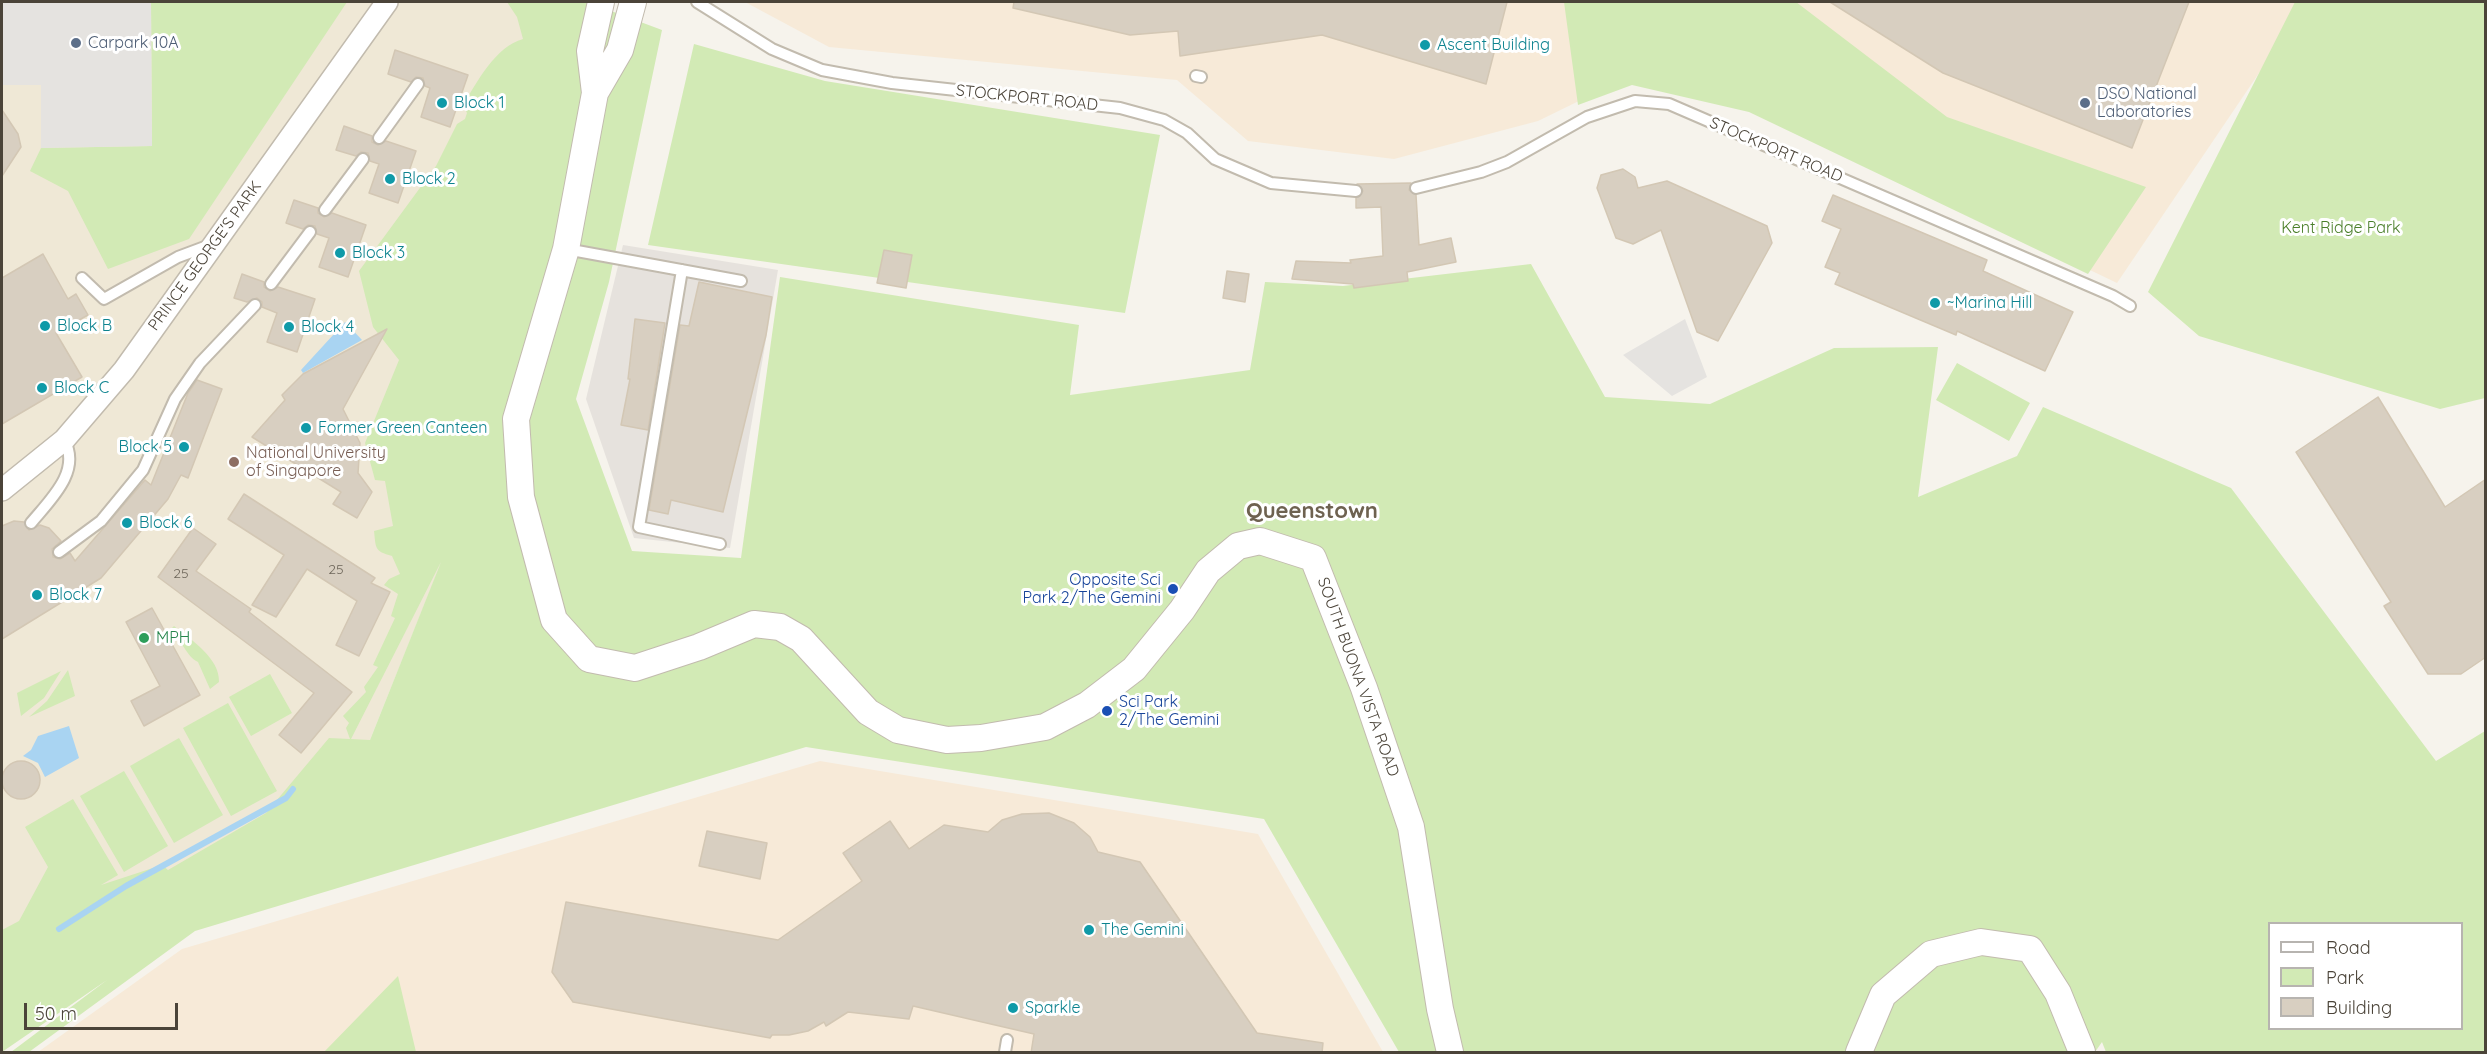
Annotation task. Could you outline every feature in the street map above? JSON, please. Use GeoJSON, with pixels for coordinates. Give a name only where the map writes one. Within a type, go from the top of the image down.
{"type":"FeatureCollection","features":[{"type":"Feature","properties":{"kind":"street","name":"PRINCE GEORGE'S PARK"},"geometry":{"type":"LineString","coordinates":[[2,490],[64,440],[124,370],[387,2]]}},
{"type":"Feature","properties":{"kind":"street","name":"SOUTH BUONA VISTA ROAD"},"geometry":{"type":"LineString","coordinates":[[601,2],[590,51],[595,93],[566,249],[516,419],[521,497],[554,620],[589,659],[635,668],[699,647],[754,624],[780,627],[801,639],[868,712],[898,730],[947,740],[981,738],[1045,727],[1087,705],[1134,669],[1182,610],[1208,571],[1238,546],[1260,541],[1313,558],[1364,688],[1412,827],[1449,1053]]}},
{"type":"Feature","properties":{"kind":"street","name":"SOUTH BUONA VISTA ROAD"},"geometry":{"type":"LineString","coordinates":[[595,93],[620,50],[633,2]]}},
{"type":"Feature","properties":{"kind":"street"},"geometry":{"type":"LineString","coordinates":[[1858,1053],[1883,995],[1931,954],[1981,942],[2030,949],[2058,993],[2082,1053]]}},
{"type":"Feature","properties":{"kind":"lane","name":"STOCKPORT ROAD"},"geometry":{"type":"LineString","coordinates":[[697,2],[772,49],[822,70],[892,83],[1120,108],[1164,120],[1187,133],[1215,159],[1270,183],[1356,191]]}},
{"type":"Feature","properties":{"kind":"lane"},"geometry":{"type":"LineString","coordinates":[[379,138],[418,84]]}},
{"type":"Feature","properties":{"kind":"lane","name":"STOCKPORT ROAD"},"geometry":{"type":"LineString","coordinates":[[1416,188],[1481,172],[1507,162],[1587,117],[1635,101],[1669,104],[2130,306]]}},
{"type":"Feature","properties":{"kind":"lane"},"geometry":{"type":"LineString","coordinates":[[325,210],[363,159]]}},
{"type":"Feature","properties":{"kind":"lane"},"geometry":{"type":"LineString","coordinates":[[271,284],[310,232]]}},
{"type":"Feature","properties":{"kind":"lane"},"geometry":{"type":"LineString","coordinates":[[82,279],[104,299],[178,257],[213,243]]}},
{"type":"Feature","properties":{"kind":"lane"},"geometry":{"type":"LineString","coordinates":[[566,249],[741,281]]}},
{"type":"Feature","properties":{"kind":"lane"},"geometry":{"type":"LineString","coordinates":[[682,270],[639,527],[720,544]]}},
{"type":"Feature","properties":{"kind":"lane"},"geometry":{"type":"LineString","coordinates":[[59,552],[101,521],[143,470],[175,399],[200,363],[255,305]]}},
{"type":"Feature","properties":{"kind":"lane"},"geometry":{"type":"LineString","coordinates":[[31,523],[71,467],[71,452],[64,440]]}},
{"type":"Feature","properties":{"kind":"lane"},"geometry":{"type":"LineString","coordinates":[[1005,1053],[1007,1040]]}},
{"type":"Feature","properties":{"kind":"shaded area","name":"National University of Singapore"},"geometry":{"type":"Polygon","coordinates":[[[2,2],[588,2],[445,553],[370,740],[2,1052],[2,2]]]}},
{"type":"Feature","properties":{"kind":"shaded area","name":"Carpark 10A"},"geometry":{"type":"Polygon","coordinates":[[[2,2],[151,2],[152,146],[41,148],[41,85],[2,85],[2,2]]]}},
{"type":"Feature","properties":{"kind":"shaded area"},"geometry":{"type":"Polygon","coordinates":[[[745,2],[2307,2],[2117,283],[1706,86],[1628,77],[1538,121],[1394,159],[1248,141],[1177,80],[829,47],[745,2]]]}},
{"type":"Feature","properties":{"kind":"shaded area"},"geometry":{"type":"Polygon","coordinates":[[[623,245],[778,270],[730,548],[634,538],[586,399],[623,245]]]}},
{"type":"Feature","properties":{"kind":"shaded area"},"geometry":{"type":"Polygon","coordinates":[[[1685,319],[1707,377],[1672,396],[1623,355],[1685,319]]]}},
{"type":"Feature","properties":{"kind":"shaded area"},"geometry":{"type":"Polygon","coordinates":[[[820,761],[1258,834],[1383,1052],[38,1052],[182,949],[820,761]]]}},
{"type":"Feature","properties":{"kind":"green space"},"geometry":{"type":"Polygon","coordinates":[[[151,2],[347,2],[189,239],[108,269],[68,191],[30,171],[41,148],[152,146],[151,2]]]}},
{"type":"Feature","properties":{"kind":"green space"},"geometry":{"type":"Polygon","coordinates":[[[507,2],[587,2],[662,30],[609,282],[576,399],[632,551],[741,558],[780,277],[1079,325],[1070,395],[1250,370],[1265,282],[1343,286],[1531,264],[1605,397],[1710,404],[1834,348],[1938,347],[1918,497],[2017,456],[2043,407],[2231,488],[2436,761],[2485,731],[2485,1052],[2106,1052],[2102,1042],[2095,1052],[1399,1052],[1264,819],[806,747],[195,931],[29,1052],[11,1052],[107,980],[2,1052],[2,930],[19,921],[48,867],[25,827],[73,799],[118,875],[101,885],[162,865],[168,870],[266,813],[329,738],[350,739],[346,728],[349,723],[343,716],[366,692],[364,687],[378,667],[373,665],[395,618],[391,616],[398,594],[384,585],[389,579],[400,574],[392,556],[379,550],[376,545],[374,531],[393,526],[385,481],[375,480],[365,443],[399,360],[373,327],[359,271],[436,166],[457,124],[465,119],[467,113],[463,105],[488,66],[504,49],[523,39],[517,17],[507,2]],[[441,562],[351,739],[370,740],[441,562]]]}},
{"type":"Feature","properties":{"kind":"green space"},"geometry":{"type":"Polygon","coordinates":[[[1564,2],[1796,2],[1947,117],[2146,187],[2088,274],[1749,112],[1632,85],[1578,105],[1564,2]]]}},
{"type":"Feature","properties":{"kind":"green space","name":"Kent Ridge Park"},"geometry":{"type":"Polygon","coordinates":[[[2295,2],[2485,2],[2485,398],[2440,409],[2199,336],[2148,292],[2295,2]]]}},
{"type":"Feature","properties":{"kind":"green space"},"geometry":{"type":"Polygon","coordinates":[[[694,44],[825,81],[1160,135],[1125,313],[648,245],[694,44]]]}},
{"type":"Feature","properties":{"kind":"green space"},"geometry":{"type":"Polygon","coordinates":[[[1957,363],[2030,403],[2009,441],[1936,400],[1957,363]]]}},
{"type":"Feature","properties":{"kind":"green space"},"geometry":{"type":"Polygon","coordinates":[[[174,626],[203,650],[215,665],[219,682],[210,689],[198,662],[172,636],[170,632],[174,632],[171,629],[174,626]]]}},
{"type":"Feature","properties":{"kind":"green space"},"geometry":{"type":"Polygon","coordinates":[[[68,670],[75,696],[29,717],[47,701],[68,670]]]}},
{"type":"Feature","properties":{"kind":"green space"},"geometry":{"type":"Polygon","coordinates":[[[61,671],[44,698],[21,716],[17,693],[61,671]]]}},
{"type":"Feature","properties":{"kind":"green space"},"geometry":{"type":"Polygon","coordinates":[[[270,674],[292,713],[251,736],[229,697],[270,674]]]}},
{"type":"Feature","properties":{"kind":"green space"},"geometry":{"type":"Polygon","coordinates":[[[228,703],[277,791],[231,816],[183,728],[228,703]]]}},
{"type":"Feature","properties":{"kind":"green space"},"geometry":{"type":"Polygon","coordinates":[[[179,738],[223,815],[174,843],[130,766],[179,738]]]}},
{"type":"Feature","properties":{"kind":"green space"},"geometry":{"type":"Polygon","coordinates":[[[124,771],[168,846],[124,872],[80,796],[124,771]]]}},
{"type":"Feature","properties":{"kind":"green space"},"geometry":{"type":"Polygon","coordinates":[[[398,976],[416,1052],[324,1052],[398,976]]]}},
{"type":"Feature","properties":{"kind":"water"},"geometry":{"type":"Polygon","coordinates":[[[345,322],[362,340],[303,373],[301,370],[345,322]]]}},
{"type":"Feature","properties":{"kind":"water"},"geometry":{"type":"Polygon","coordinates":[[[69,726],[79,758],[45,777],[38,763],[23,756],[31,750],[38,736],[69,726]]]}},
{"type":"Feature","properties":{"kind":"building","name":"Ascent Building"},"geometry":{"type":"Polygon","coordinates":[[[1014,2],[1507,2],[1486,84],[1322,35],[1180,56],[1178,31],[1130,35],[1013,8],[1014,2]]]}},
{"type":"Feature","properties":{"kind":"building","name":"DSO National Laboratories"},"geometry":{"type":"Polygon","coordinates":[[[1830,2],[2189,2],[2132,148],[1943,73],[1830,2]]]}},
{"type":"Feature","properties":{"kind":"building","name":"Block 1"},"geometry":{"type":"Polygon","coordinates":[[[395,50],[468,75],[450,127],[421,117],[430,88],[425,86],[423,78],[416,77],[411,82],[388,74],[395,50]]]}},
{"type":"Feature","properties":{"kind":"building"},"geometry":{"type":"Polygon","coordinates":[[[2,110],[18,134],[21,147],[2,176],[2,110]]]}},
{"type":"Feature","properties":{"kind":"building","name":"Block 2"},"geometry":{"type":"Polygon","coordinates":[[[344,126],[372,136],[372,142],[378,145],[386,141],[416,151],[398,203],[369,193],[379,164],[370,161],[368,153],[361,152],[356,156],[336,150],[344,126]]]}},
{"type":"Feature","properties":{"kind":"building"},"geometry":{"type":"Polygon","coordinates":[[[1623,169],[1635,177],[1638,188],[1667,181],[1767,226],[1772,243],[1718,341],[1697,332],[1661,230],[1633,244],[1616,238],[1597,188],[1601,175],[1623,169]]]}},
{"type":"Feature","properties":{"kind":"building"},"geometry":{"type":"Polygon","coordinates":[[[1411,183],[1409,190],[1416,195],[1419,245],[1451,238],[1456,262],[1407,272],[1408,281],[1354,288],[1353,284],[1292,279],[1296,261],[1351,263],[1350,260],[1383,256],[1381,207],[1356,208],[1356,198],[1363,191],[1357,184],[1411,183]]]}},
{"type":"Feature","properties":{"kind":"building"},"geometry":{"type":"Polygon","coordinates":[[[1833,195],[1987,260],[1983,271],[2073,312],[2045,371],[1957,331],[1956,335],[1835,284],[1840,273],[1825,267],[1841,229],[1822,221],[1833,195]]]}},
{"type":"Feature","properties":{"kind":"building","name":"Block 3"},"geometry":{"type":"Polygon","coordinates":[[[294,200],[318,208],[318,213],[324,217],[332,213],[366,225],[348,277],[319,267],[329,238],[317,234],[315,226],[308,225],[303,229],[286,223],[294,200]]]}},
{"type":"Feature","properties":{"kind":"building"},"geometry":{"type":"Polygon","coordinates":[[[884,250],[912,255],[906,288],[877,283],[884,250]]]}},
{"type":"Feature","properties":{"kind":"building"},"geometry":{"type":"Polygon","coordinates":[[[43,254],[68,299],[76,294],[88,315],[56,333],[82,377],[2,424],[2,278],[43,254]]]}},
{"type":"Feature","properties":{"kind":"building"},"geometry":{"type":"Polygon","coordinates":[[[1227,271],[1249,274],[1245,302],[1223,298],[1227,271]]]}},
{"type":"Feature","properties":{"kind":"building","name":"Block 4"},"geometry":{"type":"Polygon","coordinates":[[[242,274],[264,282],[264,287],[270,291],[278,287],[315,299],[297,352],[267,342],[277,313],[262,307],[262,302],[257,298],[247,302],[234,298],[242,274]]]}},
{"type":"Feature","properties":{"kind":"building"},"geometry":{"type":"Polygon","coordinates":[[[699,282],[772,297],[766,335],[723,512],[671,500],[668,514],[649,510],[680,325],[689,326],[699,282]]]}},
{"type":"Feature","properties":{"kind":"building"},"geometry":{"type":"Polygon","coordinates":[[[635,319],[665,323],[648,430],[621,425],[630,379],[628,379],[635,319]]]}},
{"type":"Feature","properties":{"kind":"building","name":"Former Green Canteen"},"geometry":{"type":"Polygon","coordinates":[[[387,329],[343,409],[360,443],[358,473],[372,492],[357,518],[333,504],[341,492],[252,437],[285,400],[282,395],[303,374],[387,329]]]}},
{"type":"Feature","properties":{"kind":"building"},"geometry":{"type":"Polygon","coordinates":[[[197,380],[222,389],[188,478],[181,475],[168,499],[101,578],[2,639],[2,526],[14,521],[24,522],[29,530],[40,525],[49,528],[61,541],[52,549],[53,557],[60,559],[70,553],[75,561],[145,480],[151,485],[188,393],[197,380]]]}},
{"type":"Feature","properties":{"kind":"building"},"geometry":{"type":"Polygon","coordinates":[[[2378,397],[2445,507],[2486,479],[2486,657],[2461,674],[2428,674],[2384,606],[2391,602],[2296,452],[2378,397]]]}},
{"type":"Feature","properties":{"kind":"building"},"geometry":{"type":"Polygon","coordinates":[[[244,494],[375,578],[371,583],[390,592],[359,656],[336,645],[357,601],[307,569],[276,617],[252,605],[284,555],[228,519],[244,494]]]}},
{"type":"Feature","properties":{"kind":"building"},"geometry":{"type":"Polygon","coordinates":[[[193,528],[216,544],[196,571],[251,609],[249,612],[352,692],[301,753],[279,735],[314,693],[158,577],[193,528]]]}},
{"type":"Feature","properties":{"kind":"building"},"geometry":{"type":"Polygon","coordinates":[[[152,608],[200,695],[144,726],[131,701],[160,686],[126,622],[152,608]]]}},
{"type":"Feature","properties":{"kind":"building"},"geometry":{"type":"Polygon","coordinates":[[[21,761],[35,766],[40,780],[35,794],[21,799],[7,794],[2,780],[7,766],[21,761]]]}},
{"type":"Feature","properties":{"kind":"building","name":"The Gemini"},"geometry":{"type":"Polygon","coordinates":[[[1049,813],[1074,823],[1090,837],[1098,852],[1140,862],[1257,1033],[1323,1043],[1322,1053],[1031,1053],[1034,1034],[913,1006],[909,1019],[848,1012],[826,1026],[824,1022],[808,1031],[789,1035],[772,1035],[770,1038],[573,1002],[552,972],[566,902],[778,940],[862,881],[843,853],[890,821],[909,849],[944,825],[988,832],[1002,820],[1022,814],[1049,813]]]}},
{"type":"Feature","properties":{"kind":"building"},"geometry":{"type":"Polygon","coordinates":[[[707,831],[767,843],[760,879],[699,866],[707,831]]]}},
{"type":"Feature","properties":{"kind":"waterway"},"geometry":{"type":"LineString","coordinates":[[59,929],[126,886],[286,798],[293,789]]}},
{"type":"Feature","properties":{"kind":"place","name":"Carpark 10A"},"geometry":{"type":"Point","coordinates":[76,43]}},
{"type":"Feature","properties":{"kind":"place","name":"Ascent Building"},"geometry":{"type":"Point","coordinates":[1425,45]}},
{"type":"Feature","properties":{"kind":"place","name":"Block 1"},"geometry":{"type":"Point","coordinates":[442,103]}},
{"type":"Feature","properties":{"kind":"place","name":"DSO National Laboratories"},"geometry":{"type":"Point","coordinates":[2085,103]}},
{"type":"Feature","properties":{"kind":"place","name":"Block 2"},"geometry":{"type":"Point","coordinates":[390,179]}},
{"type":"Feature","properties":{"kind":"place","name":"Block 3"},"geometry":{"type":"Point","coordinates":[340,253]}},
{"type":"Feature","properties":{"kind":"place","name":"~Marina Hill"},"geometry":{"type":"Point","coordinates":[1935,303]}},
{"type":"Feature","properties":{"kind":"place","name":"Block B"},"geometry":{"type":"Point","coordinates":[45,326]}},
{"type":"Feature","properties":{"kind":"place","name":"Block 4"},"geometry":{"type":"Point","coordinates":[289,327]}},
{"type":"Feature","properties":{"kind":"place","name":"Block C"},"geometry":{"type":"Point","coordinates":[42,388]}},
{"type":"Feature","properties":{"kind":"place","name":"Former Green Canteen"},"geometry":{"type":"Point","coordinates":[306,428]}},
{"type":"Feature","properties":{"kind":"place","name":"Block 5"},"geometry":{"type":"Point","coordinates":[184,447]}},
{"type":"Feature","properties":{"kind":"place","name":"National University of Singapore"},"geometry":{"type":"Point","coordinates":[234,462]}},
{"type":"Feature","properties":{"kind":"place","name":"Block 6"},"geometry":{"type":"Point","coordinates":[127,523]}},
{"type":"Feature","properties":{"kind":"place","name":"Opposite Sci Park 2/The Gemini"},"geometry":{"type":"Point","coordinates":[1173,589]}},
{"type":"Feature","properties":{"kind":"place","name":"Block 7"},"geometry":{"type":"Point","coordinates":[37,595]}},
{"type":"Feature","properties":{"kind":"place","name":"MPH"},"geometry":{"type":"Point","coordinates":[144,638]}},
{"type":"Feature","properties":{"kind":"place","name":"Sci Park 2/The Gemini"},"geometry":{"type":"Point","coordinates":[1107,711]}},
{"type":"Feature","properties":{"kind":"place","name":"The Gemini"},"geometry":{"type":"Point","coordinates":[1089,930]}},
{"type":"Feature","properties":{"kind":"place","name":"Sparkle"},"geometry":{"type":"Point","coordinates":[1013,1008]}},
{"type":"Feature","properties":{"kind":"district","name":"Queenstown"},"geometry":{"type":"Point","coordinates":[1312,511]}}]}
